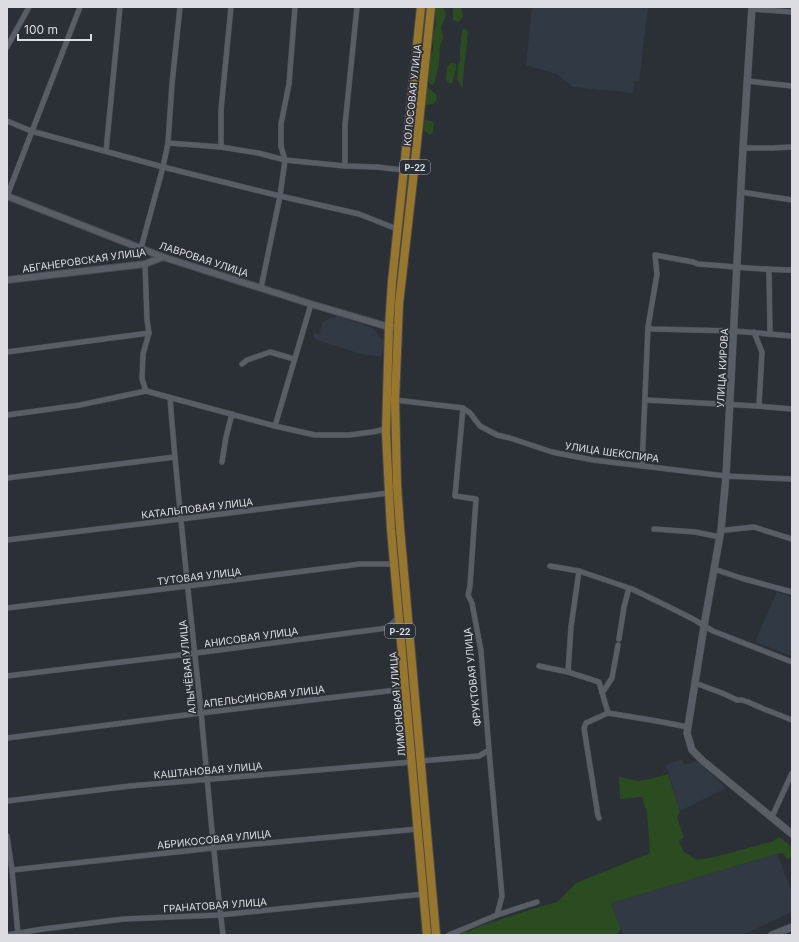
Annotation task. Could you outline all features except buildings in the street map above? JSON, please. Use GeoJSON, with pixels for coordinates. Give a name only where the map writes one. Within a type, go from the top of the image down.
{"type":"FeatureCollection","features":[{"type":"Feature","properties":{"kind":"highway","name":"КОЛОСОВАЯ УЛИЦА"},"geometry":{"type":"LineString","coordinates":[[389,327],[397,229],[421,7]]}},
{"type":"Feature","properties":{"kind":"highway","name":"КОЛОСОВАЯ УЛИЦА"},"geometry":{"type":"LineString","coordinates":[[398,328],[399,304],[431,7]]}},
{"type":"Feature","properties":{"kind":"highway","name":"ЛИМОНОВАЯ УЛИЦА"},"geometry":{"type":"LineString","coordinates":[[389,327],[386,429],[389,493],[427,935]]}},
{"type":"Feature","properties":{"kind":"highway","name":"ЛИМОНОВАЯ УЛИЦА"},"geometry":{"type":"LineString","coordinates":[[398,328],[395,400],[397,486],[436,935]]}},
{"type":"Feature","properties":{"kind":"main road","name":"УЛИЦА КИРОВА"},"geometry":{"type":"LineString","coordinates":[[752,8],[743,148],[726,476],[720,533],[687,733],[692,750],[703,761],[792,834]]}},
{"type":"Feature","properties":{"kind":"main road"},"geometry":{"type":"LineString","coordinates":[[772,935],[792,927]]}},
{"type":"Feature","properties":{"kind":"street"},"geometry":{"type":"LineString","coordinates":[[7,47],[29,7]]}},
{"type":"Feature","properties":{"kind":"street"},"geometry":{"type":"LineString","coordinates":[[7,196],[80,7]]}},
{"type":"Feature","properties":{"kind":"street"},"geometry":{"type":"LineString","coordinates":[[106,151],[120,7]]}},
{"type":"Feature","properties":{"kind":"street"},"geometry":{"type":"LineString","coordinates":[[141,248],[168,143],[172,84],[180,7]]}},
{"type":"Feature","properties":{"kind":"street"},"geometry":{"type":"LineString","coordinates":[[221,147],[221,110],[231,7]]}},
{"type":"Feature","properties":{"kind":"street"},"geometry":{"type":"LineString","coordinates":[[261,288],[280,196],[285,160],[282,146],[281,124],[289,84],[295,7]]}},
{"type":"Feature","properties":{"kind":"street"},"geometry":{"type":"LineString","coordinates":[[345,166],[345,125],[357,7]]}},
{"type":"Feature","properties":{"kind":"street"},"geometry":{"type":"LineString","coordinates":[[752,8],[792,12]]}},
{"type":"Feature","properties":{"kind":"street"},"geometry":{"type":"LineString","coordinates":[[747,81],[792,86]]}},
{"type":"Feature","properties":{"kind":"street"},"geometry":{"type":"LineString","coordinates":[[7,121],[32,131],[163,167],[359,214],[397,229]]}},
{"type":"Feature","properties":{"kind":"street"},"geometry":{"type":"LineString","coordinates":[[168,143],[221,147],[258,153],[285,160],[404,170]]}},
{"type":"Feature","properties":{"kind":"street"},"geometry":{"type":"LineString","coordinates":[[743,148],[792,147]]}},
{"type":"Feature","properties":{"kind":"street"},"geometry":{"type":"LineString","coordinates":[[741,192],[792,200]]}},
{"type":"Feature","properties":{"kind":"street","name":"ЛАВРОВАЯ УЛИЦА"},"geometry":{"type":"LineString","coordinates":[[7,196],[163,257],[311,304],[389,327],[398,328]]}},
{"type":"Feature","properties":{"kind":"street"},"geometry":{"type":"LineString","coordinates":[[642,466],[648,327],[657,274],[655,255],[698,264],[737,266],[769,270],[792,270]]}},
{"type":"Feature","properties":{"kind":"street","name":"АБГАНЕРОВСКАЯ УЛИЦА"},"geometry":{"type":"LineString","coordinates":[[7,280],[145,264],[163,257]]}},
{"type":"Feature","properties":{"kind":"street"},"geometry":{"type":"LineString","coordinates":[[145,264],[147,320],[149,333],[143,354],[142,379],[146,391]]}},
{"type":"Feature","properties":{"kind":"street"},"geometry":{"type":"LineString","coordinates":[[769,270],[770,334]]}},
{"type":"Feature","properties":{"kind":"street"},"geometry":{"type":"LineString","coordinates":[[275,426],[311,304]]}},
{"type":"Feature","properties":{"kind":"street"},"geometry":{"type":"LineString","coordinates":[[648,327],[754,332],[792,336]]}},
{"type":"Feature","properties":{"kind":"street"},"geometry":{"type":"LineString","coordinates":[[754,332],[762,352],[759,406]]}},
{"type":"Feature","properties":{"kind":"street"},"geometry":{"type":"LineString","coordinates":[[7,352],[149,333]]}},
{"type":"Feature","properties":{"kind":"street"},"geometry":{"type":"LineString","coordinates":[[242,364],[247,360],[270,352],[294,359]]}},
{"type":"Feature","properties":{"kind":"street"},"geometry":{"type":"LineString","coordinates":[[7,415],[80,405],[146,391],[314,435],[349,435],[386,429]]}},
{"type":"Feature","properties":{"kind":"street","name":"АЛЫЧЁВАЯ УЛИЦА"},"geometry":{"type":"LineString","coordinates":[[170,398],[174,457],[223,935]]}},
{"type":"Feature","properties":{"kind":"street"},"geometry":{"type":"LineString","coordinates":[[395,400],[463,408]]}},
{"type":"Feature","properties":{"kind":"street"},"geometry":{"type":"LineString","coordinates":[[645,400],[730,404],[792,409]]}},
{"type":"Feature","properties":{"kind":"street","name":"УЛИЦА ШЕКСПИРА"},"geometry":{"type":"LineString","coordinates":[[463,408],[470,413],[480,426],[497,434],[552,452],[593,460],[726,476],[792,479]]}},
{"type":"Feature","properties":{"kind":"street","name":"ФРУКТОВАЯ УЛИЦА"},"geometry":{"type":"LineString","coordinates":[[463,408],[455,496],[476,499],[470,586],[468,595],[472,603],[481,651],[502,896],[497,915]]}},
{"type":"Feature","properties":{"kind":"street"},"geometry":{"type":"LineString","coordinates":[[222,462],[232,414]]}},
{"type":"Feature","properties":{"kind":"street"},"geometry":{"type":"LineString","coordinates":[[7,478],[174,457]]}},
{"type":"Feature","properties":{"kind":"street","name":"КАТАЛЬПОВАЯ УЛИЦА"},"geometry":{"type":"LineString","coordinates":[[7,540],[389,493]]}},
{"type":"Feature","properties":{"kind":"street"},"geometry":{"type":"LineString","coordinates":[[654,529],[720,533],[726,530],[754,527],[792,539]]}},
{"type":"Feature","properties":{"kind":"street","name":"ТУТОВАЯ УЛИЦА"},"geometry":{"type":"LineString","coordinates":[[7,608],[360,564],[394,564]]}},
{"type":"Feature","properties":{"kind":"street"},"geometry":{"type":"LineString","coordinates":[[550,566],[579,571],[628,588],[693,619],[713,631],[792,662]]}},
{"type":"Feature","properties":{"kind":"street"},"geometry":{"type":"LineString","coordinates":[[714,569],[792,592]]}},
{"type":"Feature","properties":{"kind":"street"},"geometry":{"type":"LineString","coordinates":[[568,672],[571,627],[579,571]]}},
{"type":"Feature","properties":{"kind":"street"},"geometry":{"type":"LineString","coordinates":[[619,639],[628,588]]}},
{"type":"Feature","properties":{"kind":"street","name":"АНИСОВАЯ УЛИЦА"},"geometry":{"type":"LineString","coordinates":[[7,676],[387,628],[399,617]]}},
{"type":"Feature","properties":{"kind":"street"},"geometry":{"type":"LineString","coordinates":[[602,693],[612,678],[618,645]]}},
{"type":"Feature","properties":{"kind":"street"},"geometry":{"type":"LineString","coordinates":[[538,666],[568,672],[599,682],[608,713]]}},
{"type":"Feature","properties":{"kind":"street"},"geometry":{"type":"LineString","coordinates":[[695,683],[792,720]]}},
{"type":"Feature","properties":{"kind":"street","name":"АПЕЛЬСИНОВАЯ УЛИЦА"},"geometry":{"type":"LineString","coordinates":[[7,738],[405,689]]}},
{"type":"Feature","properties":{"kind":"street"},"geometry":{"type":"LineString","coordinates":[[599,818],[584,728],[586,723],[608,713],[688,727]]}},
{"type":"Feature","properties":{"kind":"street"},"geometry":{"type":"LineString","coordinates":[[421,761],[480,756],[489,750]]}},
{"type":"Feature","properties":{"kind":"street","name":"КАШТАНОВАЯ УЛИЦА"},"geometry":{"type":"LineString","coordinates":[[7,801],[130,786],[412,762]]}},
{"type":"Feature","properties":{"kind":"street"},"geometry":{"type":"LineString","coordinates":[[772,817],[792,773]]}},
{"type":"Feature","properties":{"kind":"street","name":"АБРИКОСОВАЯ УЛИЦА"},"geometry":{"type":"LineString","coordinates":[[12,870],[213,848],[418,829]]}},
{"type":"Feature","properties":{"kind":"street"},"geometry":{"type":"LineString","coordinates":[[7,836],[18,934]]}},
{"type":"Feature","properties":{"kind":"street","name":"ГРАНАТОВАЯ УЛИЦА"},"geometry":{"type":"LineString","coordinates":[[8,935],[124,919],[220,915],[424,894]]}},
{"type":"Feature","properties":{"kind":"street"},"geometry":{"type":"LineString","coordinates":[[449,935],[497,915],[537,902]]}},
{"type":"Feature","properties":{"kind":"shaded area"},"geometry":{"type":"Polygon","coordinates":[[[532,7],[648,7],[639,82],[634,81],[633,93],[573,87],[557,74],[526,65],[532,7]]]}},
{"type":"Feature","properties":{"kind":"shaded area"},"geometry":{"type":"Polygon","coordinates":[[[338,316],[372,328],[384,342],[381,357],[361,354],[317,340],[313,336],[314,334],[319,334],[323,321],[338,316]]]}},
{"type":"Feature","properties":{"kind":"shaded area"},"geometry":{"type":"Polygon","coordinates":[[[777,592],[792,597],[792,656],[755,642],[777,592]]]}},
{"type":"Feature","properties":{"kind":"shaded area"},"geometry":{"type":"Polygon","coordinates":[[[682,759],[684,765],[697,761],[726,788],[680,811],[666,765],[682,759]]]}},
{"type":"Feature","properties":{"kind":"shaded area"},"geometry":{"type":"Polygon","coordinates":[[[777,854],[792,892],[792,912],[742,935],[623,935],[611,903],[777,854]]]}},
{"type":"Feature","properties":{"kind":"green space"},"geometry":{"type":"Polygon","coordinates":[[[435,7],[443,7],[446,14],[441,29],[443,39],[440,45],[439,66],[433,85],[430,84],[428,75],[430,55],[433,51],[433,35],[436,24],[435,7]]]}},
{"type":"Feature","properties":{"kind":"green space"},"geometry":{"type":"Polygon","coordinates":[[[454,7],[461,7],[462,9],[462,18],[458,22],[453,20],[454,7]]]}},
{"type":"Feature","properties":{"kind":"green space"},"geometry":{"type":"Polygon","coordinates":[[[463,29],[466,29],[468,32],[462,88],[457,78],[463,29]]]}},
{"type":"Feature","properties":{"kind":"green space"},"geometry":{"type":"Polygon","coordinates":[[[451,63],[455,64],[456,68],[452,83],[448,83],[446,80],[447,67],[451,63]]]}},
{"type":"Feature","properties":{"kind":"green space"},"geometry":{"type":"Polygon","coordinates":[[[427,88],[436,94],[437,98],[433,104],[426,105],[424,101],[426,98],[427,88]]]}},
{"type":"Feature","properties":{"kind":"green space"},"geometry":{"type":"Polygon","coordinates":[[[425,120],[432,121],[434,123],[433,132],[431,134],[424,130],[423,125],[425,120]]]}},
{"type":"Feature","properties":{"kind":"green space"},"geometry":{"type":"Polygon","coordinates":[[[668,774],[680,811],[677,818],[684,837],[679,841],[684,852],[697,860],[715,857],[771,842],[779,837],[792,847],[792,857],[787,859],[783,853],[777,854],[611,903],[621,929],[616,935],[452,935],[466,930],[468,932],[481,926],[557,902],[576,883],[650,853],[647,813],[642,797],[620,799],[619,777],[639,781],[668,774]]]}}]}
